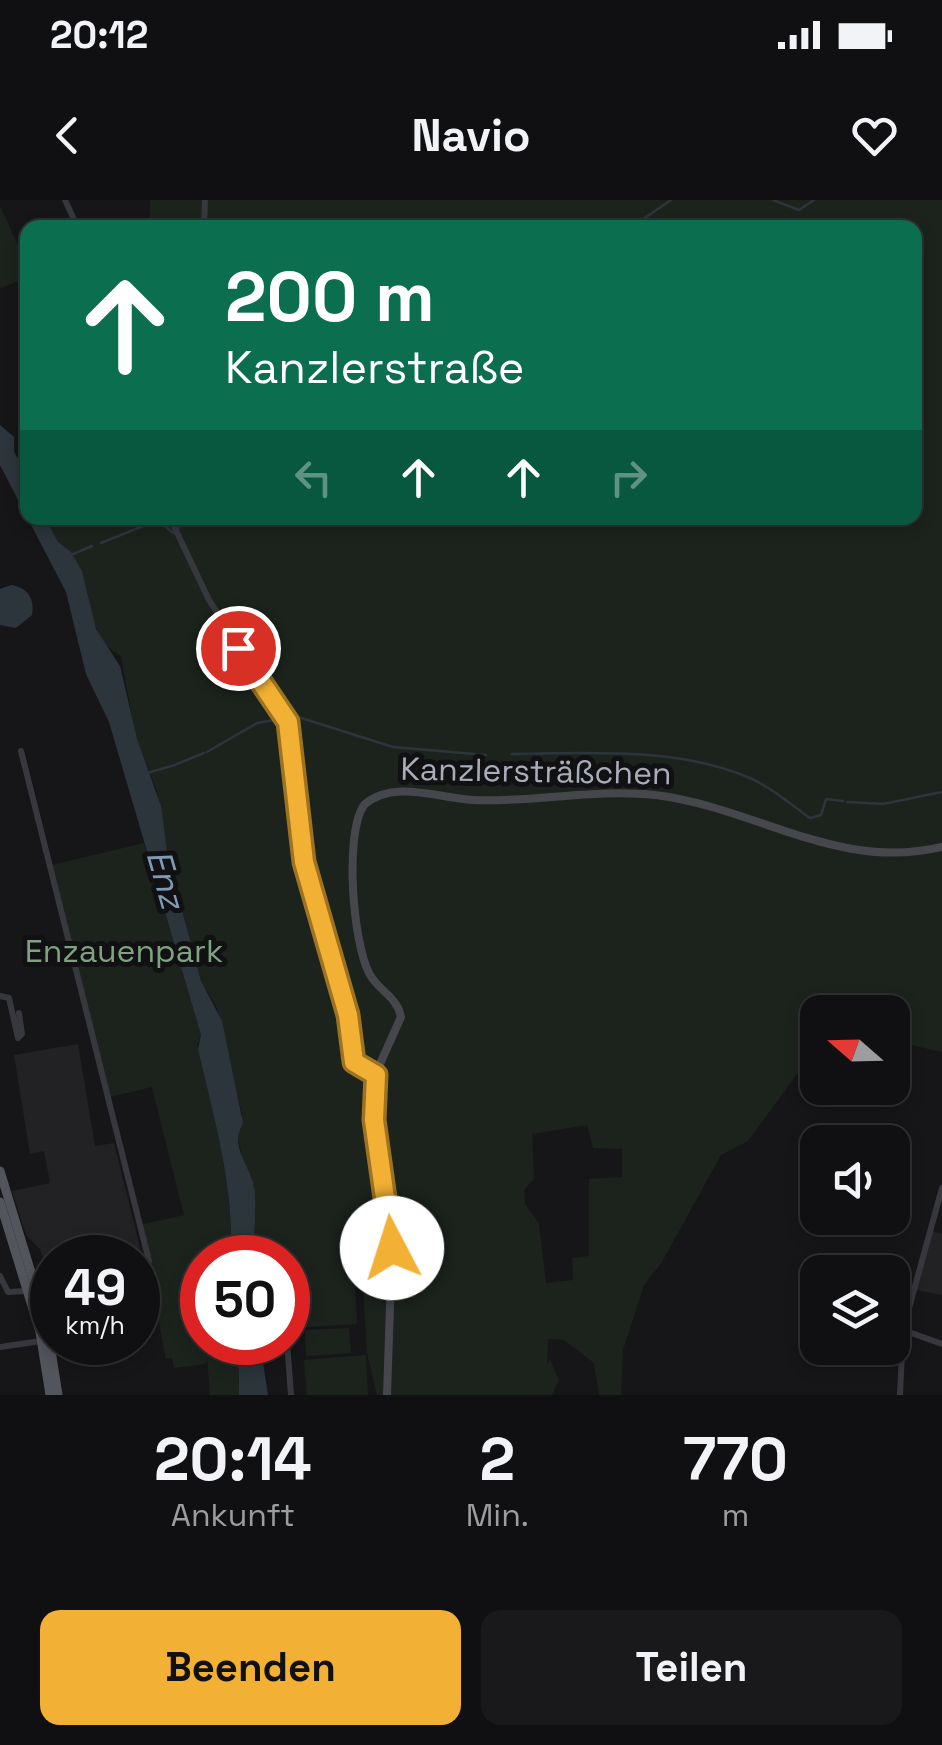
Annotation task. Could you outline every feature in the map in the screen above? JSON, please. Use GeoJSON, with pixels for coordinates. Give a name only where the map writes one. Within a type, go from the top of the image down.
{"type":"FeatureCollection","features":[{"type":"Feature","properties":{"kind":"main road","name":"Kanzlersträßchen"},"geometry":{"type":"LineString","coordinates":[[375,1080],[401,1016],[396,1002],[369,974],[357,912],[353,831],[360,810],[376,796],[400,791],[486,800],[634,794],[712,806],[853,852],[901,854],[942,847]]}},
{"type":"Feature","properties":{"kind":"main road"},"geometry":{"type":"LineString","coordinates":[[375,1080],[374,1120],[392,1248],[386,1395]]}},
{"type":"Feature","properties":{"kind":"main road"},"geometry":{"type":"LineString","coordinates":[[0,1171],[30,1282]]}},
{"type":"Feature","properties":{"kind":"main road"},"geometry":{"type":"LineString","coordinates":[[0,1202],[30,1284]]}},
{"type":"Feature","properties":{"kind":"main road"},"geometry":{"type":"LineString","coordinates":[[47,1365],[54,1395]]}},
{"type":"Feature","properties":{"kind":"main road"},"geometry":{"type":"LineString","coordinates":[[48,1365],[54,1395]]}},
{"type":"Feature","properties":{"kind":"street"},"geometry":{"type":"LineString","coordinates":[[173,525],[209,600],[288,722],[304,862],[348,1015],[352,1056],[357,1067],[375,1080]]}},
{"type":"Feature","properties":{"kind":"street"},"geometry":{"type":"LineString","coordinates":[[21,751],[143,1235]]}},
{"type":"Feature","properties":{"kind":"street"},"geometry":{"type":"LineString","coordinates":[[0,996],[9,998],[18,1038],[22,1034],[19,1013]]}},
{"type":"Feature","properties":{"kind":"street"},"geometry":{"type":"LineString","coordinates":[[910,1305],[942,1188]]}},
{"type":"Feature","properties":{"kind":"street"},"geometry":{"type":"LineString","coordinates":[[0,1276],[8,1292],[30,1292]]}},
{"type":"Feature","properties":{"kind":"street"},"geometry":{"type":"LineString","coordinates":[[910,1333],[942,1344]]}},
{"type":"Feature","properties":{"kind":"street"},"geometry":{"type":"LineString","coordinates":[[0,1347],[30,1343]]}},
{"type":"Feature","properties":{"kind":"street"},"geometry":{"type":"LineString","coordinates":[[289,1365],[291,1395]]}},
{"type":"Feature","properties":{"kind":"street"},"geometry":{"type":"LineString","coordinates":[[900,1395],[901,1365]]}},
{"type":"Feature","properties":{"kind":"shaded area"},"geometry":{"type":"Polygon","coordinates":[[[78,1044],[95,1146],[114,1143],[137,1235],[30,1235],[30,1239],[26,1235],[12,1191],[50,1183],[44,1151],[30,1154],[14,1055],[78,1044]]]}},
{"type":"Feature","properties":{"kind":"shaded area"},"geometry":{"type":"Polygon","coordinates":[[[933,1231],[942,1234],[942,1295],[916,1290],[933,1231]]]}},
{"type":"Feature","properties":{"kind":"green space"},"geometry":{"type":"Polygon","coordinates":[[[150,200],[942,200],[942,1052],[910,1045],[910,995],[800,995],[800,1070],[748,1141],[721,1155],[662,1262],[644,1285],[623,1350],[621,1395],[599,1395],[594,1363],[564,1340],[548,1339],[547,1364],[550,1360],[559,1380],[552,1395],[377,1395],[367,1353],[363,1286],[355,1287],[357,1324],[310,1327],[310,1235],[253,1235],[254,1217],[238,1137],[242,1114],[217,1008],[201,981],[168,858],[157,791],[136,739],[121,656],[110,649],[97,629],[85,582],[73,557],[49,525],[922,525],[922,220],[150,220],[150,200]],[[587,1125],[532,1134],[534,1179],[524,1190],[525,1204],[539,1223],[546,1283],[573,1280],[572,1258],[589,1256],[589,1179],[622,1177],[622,1149],[593,1148],[587,1125]]]}},
{"type":"Feature","properties":{"kind":"green space"},"geometry":{"type":"Polygon","coordinates":[[[0,206],[20,250],[20,280],[0,289],[0,206]]]}},
{"type":"Feature","properties":{"kind":"green space","name":"Enzauenpark"},"geometry":{"type":"Polygon","coordinates":[[[144,843],[201,1035],[197,1045],[221,1150],[231,1235],[180,1235],[180,1365],[198,1365],[174,1368],[172,1358],[166,1359],[160,1328],[160,1235],[142,1235],[140,1225],[184,1215],[152,1087],[110,1097],[52,865],[144,843]]]}},
{"type":"Feature","properties":{"kind":"green space"},"geometry":{"type":"Polygon","coordinates":[[[349,1328],[351,1353],[310,1356],[310,1330],[349,1328]]]}},
{"type":"Feature","properties":{"kind":"green space"},"geometry":{"type":"Polygon","coordinates":[[[366,1355],[368,1395],[307,1395],[304,1365],[310,1365],[310,1360],[366,1355]]]}},
{"type":"Feature","properties":{"kind":"green space","name":"Enzauenpark"},"geometry":{"type":"Polygon","coordinates":[[[208,1365],[238,1365],[239,1395],[210,1395],[208,1365]]]}},
{"type":"Feature","properties":{"kind":"water"},"geometry":{"type":"Polygon","coordinates":[[[0,425],[14,437],[14,452],[20,462],[20,503],[0,465],[0,425]]]}},
{"type":"Feature","properties":{"kind":"water","name":"Enz"},"geometry":{"type":"Polygon","coordinates":[[[31,525],[49,525],[58,542],[71,552],[82,571],[96,629],[120,666],[137,739],[161,806],[168,858],[201,981],[222,1021],[243,1123],[238,1141],[255,1193],[254,1235],[231,1235],[226,1178],[198,1049],[201,1035],[109,722],[86,674],[66,592],[31,525]]]}},
{"type":"Feature","properties":{"kind":"water"},"geometry":{"type":"Polygon","coordinates":[[[11,585],[25,591],[32,604],[32,615],[16,628],[0,625],[0,589],[11,585]]]}},
{"type":"Feature","properties":{"kind":"water"},"geometry":{"type":"Polygon","coordinates":[[[263,1365],[268,1395],[239,1395],[239,1367],[263,1365]]]}},
{"type":"Feature","properties":{"kind":"waterway"},"geometry":{"type":"LineString","coordinates":[[642,220],[671,200]]}},
{"type":"Feature","properties":{"kind":"waterway"},"geometry":{"type":"LineString","coordinates":[[773,200],[799,210],[814,200]]}},
{"type":"Feature","properties":{"kind":"waterway"},"geometry":{"type":"LineString","coordinates":[[101,543],[146,525]]}},
{"type":"Feature","properties":{"kind":"waterway"},"geometry":{"type":"LineString","coordinates":[[164,525],[173,533]]}},
{"type":"Feature","properties":{"kind":"waterway"},"geometry":{"type":"LineString","coordinates":[[178,530],[180,525]]}},
{"type":"Feature","properties":{"kind":"waterway"},"geometry":{"type":"LineString","coordinates":[[71,555],[92,546]]}},
{"type":"Feature","properties":{"kind":"waterway"},"geometry":{"type":"LineString","coordinates":[[298,717],[393,747],[486,755]]}},
{"type":"Feature","properties":{"kind":"waterway"},"geometry":{"type":"LineString","coordinates":[[207,752],[257,723],[274,720]]}},
{"type":"Feature","properties":{"kind":"waterway"},"geometry":{"type":"LineString","coordinates":[[177,764],[204,753]]}},
{"type":"Feature","properties":{"kind":"waterway"},"geometry":{"type":"LineString","coordinates":[[512,754],[634,754],[695,761],[752,779],[810,818],[821,815],[826,799],[843,801]]}},
{"type":"Feature","properties":{"kind":"waterway"},"geometry":{"type":"LineString","coordinates":[[147,773],[175,765]]}},
{"type":"Feature","properties":{"kind":"waterway"},"geometry":{"type":"LineString","coordinates":[[847,802],[883,804],[942,792]]}},
{"type":"Feature","properties":{"kind":"route"},"geometry":{"type":"LineString","coordinates":[[238,648],[288,722],[309,888],[342,990],[354,1062],[376,1075],[374,1120],[392,1248]]}}]}
